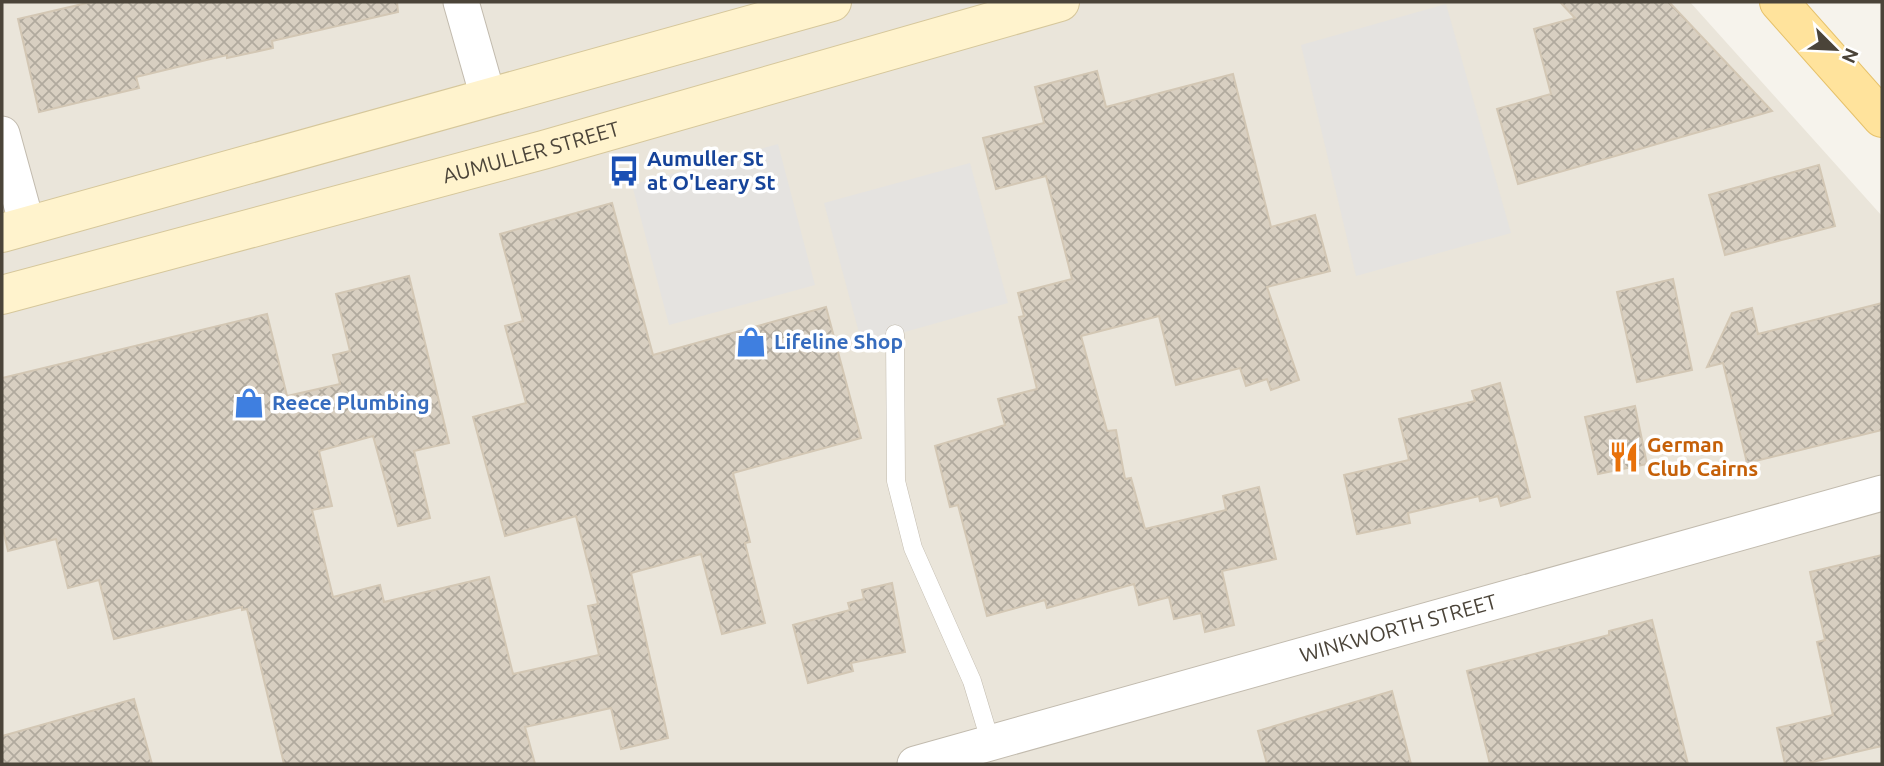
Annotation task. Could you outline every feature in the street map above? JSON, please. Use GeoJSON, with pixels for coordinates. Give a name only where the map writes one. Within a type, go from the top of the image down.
{"type":"FeatureCollection","features":[{"type":"Feature","properties":{"kind":"main road"},"geometry":{"type":"LineString","coordinates":[[14,229],[832,2]]}},
{"type":"Feature","properties":{"kind":"main road","name":"AUMULLER STREET"},"geometry":{"type":"LineString","coordinates":[[2,295],[543,150],[1060,2]]}},
{"type":"Feature","properties":{"kind":"main road"},"geometry":{"type":"LineString","coordinates":[[1779,2],[1882,118]]}},
{"type":"Feature","properties":{"kind":"street"},"geometry":{"type":"LineString","coordinates":[[461,2],[488,97]]}},
{"type":"Feature","properties":{"kind":"street"},"geometry":{"type":"LineString","coordinates":[[2,134],[14,229]]}},
{"type":"Feature","properties":{"kind":"street","name":"WINKWORTH STREET"},"geometry":{"type":"LineString","coordinates":[[915,764],[1882,493]]}},
{"type":"Feature","properties":{"kind":"lane"},"geometry":{"type":"LineString","coordinates":[[895,334],[896,481],[913,548],[972,681],[991,744]]}},
{"type":"Feature","properties":{"kind":"shaded area"},"geometry":{"type":"Polygon","coordinates":[[[2,2],[1690,2],[1882,216],[1882,764],[2,764],[2,2]]]}},
{"type":"Feature","properties":{"kind":"shaded area"},"geometry":{"type":"Polygon","coordinates":[[[1446,4],[1511,233],[1356,276],[1301,45],[1446,4]]]}},
{"type":"Feature","properties":{"kind":"shaded area"},"geometry":{"type":"Polygon","coordinates":[[[778,144],[815,285],[669,325],[632,185],[778,144]]]}},
{"type":"Feature","properties":{"kind":"shaded area"},"geometry":{"type":"Polygon","coordinates":[[[970,163],[1008,303],[862,344],[824,203],[970,163]]]}},
{"type":"Feature","properties":{"kind":"building"},"geometry":{"type":"Polygon","coordinates":[[[91,2],[397,2],[398,12],[272,41],[273,48],[227,58],[227,55],[136,77],[139,88],[39,112],[18,19],[91,2]]]}},
{"type":"Feature","properties":{"kind":"building"},"geometry":{"type":"Polygon","coordinates":[[[1560,2],[1669,2],[1772,111],[1518,184],[1497,109],[1551,94],[1534,29],[1575,18],[1560,2]]]}},
{"type":"Feature","properties":{"kind":"building"},"geometry":{"type":"Polygon","coordinates":[[[1097,71],[1106,107],[1233,74],[1271,227],[1315,215],[1330,271],[1267,287],[1299,380],[1271,390],[1267,379],[1246,386],[1240,368],[1176,385],[1159,316],[1081,336],[1107,431],[1116,430],[1125,479],[1131,478],[1145,529],[1226,510],[1223,496],[1259,487],[1276,559],[1222,571],[1234,625],[1205,632],[1201,613],[1174,619],[1169,597],[1139,605],[1134,584],[1047,608],[1045,600],[987,616],[958,505],[950,507],[935,446],[1005,425],[998,399],[1037,389],[1019,317],[1024,316],[1018,293],[1072,279],[1046,176],[996,189],[983,138],[1044,123],[1035,87],[1097,71]]]}},
{"type":"Feature","properties":{"kind":"building"},"geometry":{"type":"Polygon","coordinates":[[[1819,165],[1835,226],[1725,255],[1709,195],[1819,165]]]}},
{"type":"Feature","properties":{"kind":"building"},"geometry":{"type":"Polygon","coordinates":[[[612,203],[653,355],[826,307],[861,438],[733,473],[750,542],[745,543],[765,623],[722,634],[701,554],[631,573],[668,738],[621,749],[611,708],[525,727],[535,764],[284,764],[247,609],[242,610],[242,607],[114,639],[99,580],[68,588],[56,539],[8,551],[2,525],[2,378],[267,314],[287,396],[340,384],[333,355],[350,351],[336,294],[409,276],[449,443],[414,451],[430,518],[398,526],[373,436],[319,451],[332,506],[312,510],[333,597],[380,585],[384,602],[489,577],[513,674],[599,655],[588,606],[598,604],[576,516],[505,536],[473,417],[526,403],[505,326],[523,321],[500,234],[612,203]]]}},
{"type":"Feature","properties":{"kind":"building"},"geometry":{"type":"Polygon","coordinates":[[[1673,279],[1692,370],[1637,382],[1617,292],[1673,279]]]}},
{"type":"Feature","properties":{"kind":"building"},"geometry":{"type":"Polygon","coordinates":[[[1882,303],[1882,430],[1747,463],[1723,363],[1707,367],[1732,313],[1752,308],[1758,334],[1882,303]]]}},
{"type":"Feature","properties":{"kind":"building"},"geometry":{"type":"Polygon","coordinates":[[[1500,383],[1530,497],[1501,506],[1498,496],[1480,501],[1479,496],[1408,513],[1410,523],[1357,534],[1344,475],[1409,460],[1399,419],[1475,401],[1472,391],[1500,383]]]}},
{"type":"Feature","properties":{"kind":"building"},"geometry":{"type":"Polygon","coordinates":[[[1635,406],[1647,464],[1598,474],[1585,417],[1635,406]]]}},
{"type":"Feature","properties":{"kind":"building"},"geometry":{"type":"Polygon","coordinates":[[[1882,555],[1882,746],[1804,764],[1785,764],[1777,728],[1833,715],[1817,642],[1825,640],[1810,572],[1882,555]]]}},
{"type":"Feature","properties":{"kind":"building"},"geometry":{"type":"Polygon","coordinates":[[[892,583],[905,652],[851,663],[853,671],[808,683],[793,625],[850,610],[848,603],[864,599],[862,590],[892,583]]]}},
{"type":"Feature","properties":{"kind":"building"},"geometry":{"type":"Polygon","coordinates":[[[1652,620],[1688,764],[1490,764],[1467,671],[1609,635],[1609,631],[1652,620]]]}},
{"type":"Feature","properties":{"kind":"building"},"geometry":{"type":"Polygon","coordinates":[[[1392,691],[1411,764],[1267,764],[1258,731],[1392,691]]]}},
{"type":"Feature","properties":{"kind":"building"},"geometry":{"type":"Polygon","coordinates":[[[134,699],[152,764],[2,764],[2,736],[134,699]]]}},
{"type":"Feature","properties":{"kind":"place","name":"Aumuller St at O'Leary St"},"geometry":{"type":"Point","coordinates":[624,171]}},
{"type":"Feature","properties":{"kind":"place","name":"Lifeline Shop"},"geometry":{"type":"Point","coordinates":[751,342]}},
{"type":"Feature","properties":{"kind":"place","name":"Reece Plumbing"},"geometry":{"type":"Point","coordinates":[249,403]}},
{"type":"Feature","properties":{"kind":"place","name":"German Club Cairns"},"geometry":{"type":"Point","coordinates":[1624,457]}}]}
